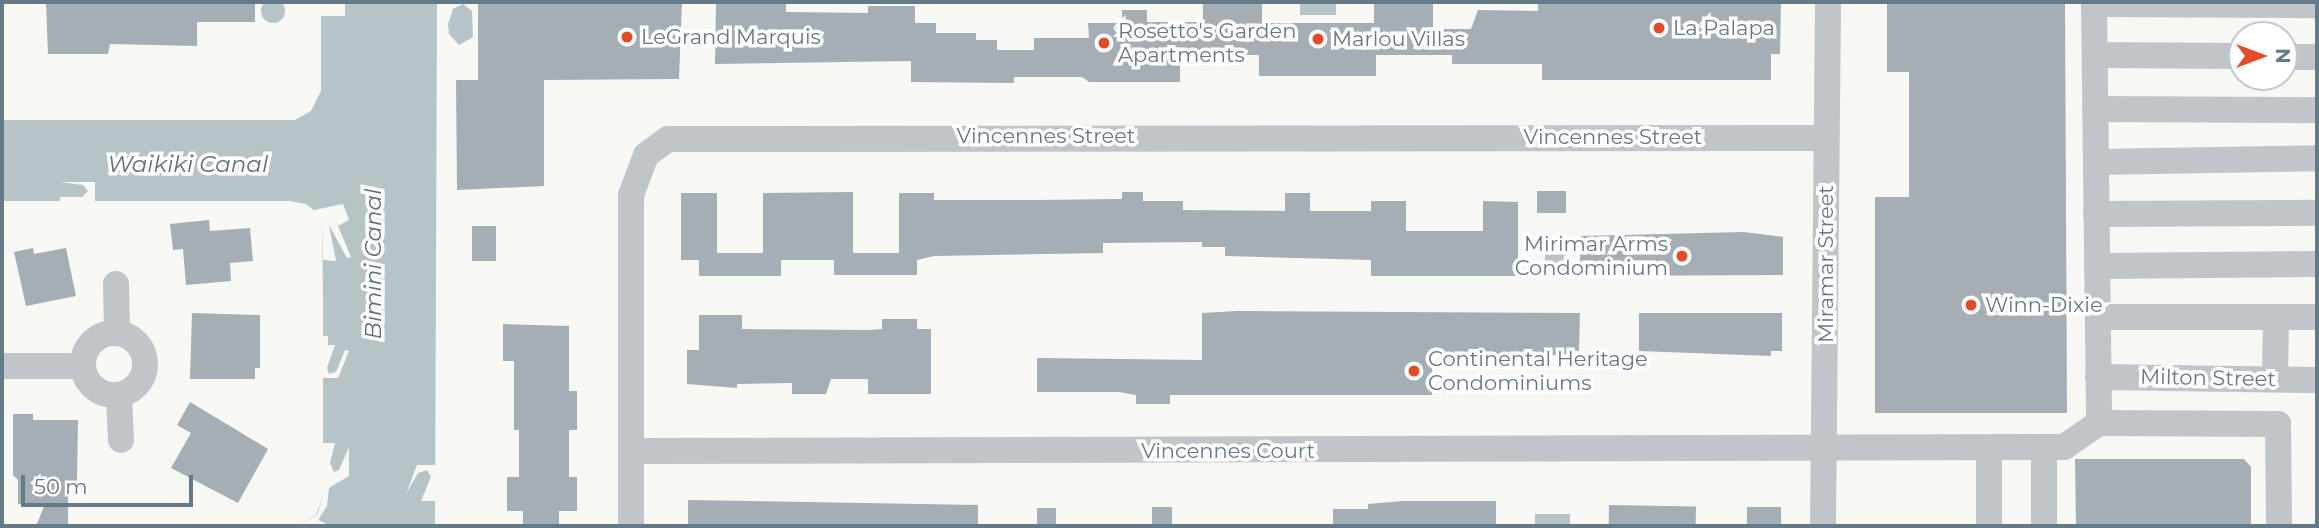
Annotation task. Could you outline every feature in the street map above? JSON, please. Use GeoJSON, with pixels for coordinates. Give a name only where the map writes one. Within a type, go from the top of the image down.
{"type":"FeatureCollection","features":[{"type":"Feature","properties":{"kind":"street","name":"Miramar Street"},"geometry":{"type":"LineString","coordinates":[[1823,526],[1828,2]]}},
{"type":"Feature","properties":{"kind":"street"},"geometry":{"type":"LineString","coordinates":[[2279,526],[2278,424],[2099,423],[2094,3],[2317,5]]}},
{"type":"Feature","properties":{"kind":"street"},"geometry":{"type":"LineString","coordinates":[[2095,55],[2228,56]]}},
{"type":"Feature","properties":{"kind":"street"},"geometry":{"type":"LineString","coordinates":[[2298,57],[2317,57]]}},
{"type":"Feature","properties":{"kind":"street"},"geometry":{"type":"LineString","coordinates":[[2095,109],[2317,110]]}},
{"type":"Feature","properties":{"kind":"street","name":"Vincennes Street"},"geometry":{"type":"LineString","coordinates":[[631,526],[631,195],[640,164],[668,139],[1826,138]]}},
{"type":"Feature","properties":{"kind":"street"},"geometry":{"type":"LineString","coordinates":[[2096,162],[2317,158]]}},
{"type":"Feature","properties":{"kind":"street"},"geometry":{"type":"LineString","coordinates":[[2096,214],[2317,213]]}},
{"type":"Feature","properties":{"kind":"street"},"geometry":{"type":"LineString","coordinates":[[2097,266],[2317,264]]}},
{"type":"Feature","properties":{"kind":"street"},"geometry":{"type":"LineString","coordinates":[[116,284],[117,332]]}},
{"type":"Feature","properties":{"kind":"street"},"geometry":{"type":"LineString","coordinates":[[2098,317],[2317,317]]}},
{"type":"Feature","properties":{"kind":"street"},"geometry":{"type":"LineString","coordinates":[[2275,379],[2276,317]]}},
{"type":"Feature","properties":{"kind":"street"},"geometry":{"type":"LineString","coordinates":[[117,332],[135,340],[145,358],[138,384],[119,396],[101,392],[85,376],[83,366],[90,343],[117,332]]}},
{"type":"Feature","properties":{"kind":"street"},"geometry":{"type":"LineString","coordinates":[[2,366],[83,366]]}},
{"type":"Feature","properties":{"kind":"street","name":"Milton Street"},"geometry":{"type":"LineString","coordinates":[[2098,377],[2317,380]]}},
{"type":"Feature","properties":{"kind":"street"},"geometry":{"type":"LineString","coordinates":[[119,396],[121,440]]}},
{"type":"Feature","properties":{"kind":"street","name":"Vincennes Court"},"geometry":{"type":"LineString","coordinates":[[632,451],[1824,450],[2064,447],[2099,423]]}},
{"type":"Feature","properties":{"kind":"street"},"geometry":{"type":"LineString","coordinates":[[2043,526],[2044,447]]}},
{"type":"Feature","properties":{"kind":"street"},"geometry":{"type":"LineString","coordinates":[[1989,448],[1989,526]]}},
{"type":"Feature","properties":{"kind":"water"},"geometry":{"type":"Polygon","coordinates":[[[273,-1],[282,2],[285,11],[282,20],[273,23],[264,20],[261,11],[264,2],[273,-1]]]}},
{"type":"Feature","properties":{"kind":"water"},"geometry":{"type":"Polygon","coordinates":[[[321,2],[437,2],[435,526],[2,526],[297,525],[316,515],[323,497],[322,226],[317,213],[306,204],[290,201],[2,201],[2,120],[295,120],[311,111],[321,91],[321,2]]]}},
{"type":"Feature","properties":{"kind":"water"},"geometry":{"type":"Polygon","coordinates":[[[1300,2],[1336,2],[1336,15],[1300,15],[1300,2]]]}},
{"type":"Feature","properties":{"kind":"water"},"geometry":{"type":"Polygon","coordinates":[[[463,4],[472,11],[473,37],[459,45],[449,34],[448,24],[453,9],[463,4]]]}},
{"type":"Feature","properties":{"kind":"water"},"geometry":{"type":"Polygon","coordinates":[[[1545,242],[1565,242],[1565,277],[1545,277],[1545,242]]]}},
{"type":"Feature","properties":{"kind":"water"},"geometry":{"type":"Polygon","coordinates":[[[1535,514],[1570,514],[1570,526],[1535,526],[1535,514]]]}},
{"type":"Feature","properties":{"kind":"pier"},"geometry":{"type":"Polygon","coordinates":[[[321,2],[345,2],[345,16],[321,16],[321,2]]]}},
{"type":"Feature","properties":{"kind":"pier"},"geometry":{"type":"Polygon","coordinates":[[[60,182],[95,182],[95,201],[60,201],[60,197],[82,197],[88,191],[83,185],[60,182]]]}},
{"type":"Feature","properties":{"kind":"pier"},"geometry":{"type":"Polygon","coordinates":[[[343,204],[349,220],[338,226],[351,257],[347,258],[329,225],[336,261],[323,260],[322,226],[314,210],[343,204]]]}},
{"type":"Feature","properties":{"kind":"pier"},"geometry":{"type":"Polygon","coordinates":[[[319,336],[328,336],[328,345],[335,345],[327,368],[329,374],[336,372],[345,350],[349,351],[338,378],[322,378],[319,336]]]}},
{"type":"Feature","properties":{"kind":"pier"},"geometry":{"type":"Polygon","coordinates":[[[323,443],[335,443],[330,463],[334,472],[339,470],[349,447],[349,476],[329,488],[327,506],[318,520],[331,526],[252,526],[297,525],[317,515],[323,497],[319,468],[323,443]]]}},
{"type":"Feature","properties":{"kind":"pier"},"geometry":{"type":"Polygon","coordinates":[[[417,465],[436,465],[439,501],[421,501],[431,477],[427,470],[418,473],[406,494],[417,465]]]}},
{"type":"Feature","properties":{"kind":"building"},"geometry":{"type":"Polygon","coordinates":[[[46,2],[255,2],[255,22],[197,22],[197,46],[110,44],[108,54],[48,54],[46,2]]]}},
{"type":"Feature","properties":{"kind":"building"},"geometry":{"type":"Polygon","coordinates":[[[478,2],[682,2],[679,79],[544,80],[544,186],[457,190],[456,80],[478,80],[478,2]]]}},
{"type":"Feature","properties":{"kind":"building"},"geometry":{"type":"Polygon","coordinates":[[[716,2],[786,2],[786,12],[868,13],[868,6],[915,6],[915,23],[936,23],[936,33],[976,33],[976,40],[997,40],[997,50],[1034,50],[1034,38],[1089,38],[1088,23],[1122,23],[1122,10],[1147,10],[1147,22],[1203,22],[1203,2],[1262,2],[1262,23],[1374,23],[1374,2],[1433,2],[1433,29],[1471,29],[1478,10],[1538,11],[1538,2],[1781,2],[1780,54],[1771,54],[1771,80],[1542,80],[1542,64],[1452,64],[1452,55],[1376,55],[1376,76],[1259,76],[1259,55],[1180,55],[1180,82],[1089,82],[1082,77],[1014,77],[1014,83],[911,82],[911,61],[715,64],[716,2]]]}},
{"type":"Feature","properties":{"kind":"building","name":"Winn-Dixie"},"geometry":{"type":"Polygon","coordinates":[[[1887,2],[2065,2],[2067,413],[1875,413],[1875,197],[1909,197],[1909,72],[1887,72],[1887,2]]]}},
{"type":"Feature","properties":{"kind":"building"},"geometry":{"type":"Polygon","coordinates":[[[1537,191],[1566,191],[1566,213],[1537,213],[1537,191]]]}},
{"type":"Feature","properties":{"kind":"building"},"geometry":{"type":"Polygon","coordinates":[[[853,192],[853,253],[899,253],[899,193],[934,193],[934,200],[1037,200],[1122,199],[1122,192],[1143,192],[1143,201],[1183,201],[1183,210],[1285,211],[1285,193],[1310,193],[1310,211],[1371,211],[1371,201],[1406,201],[1406,231],[1483,231],[1483,201],[1518,202],[1518,276],[1371,276],[1371,260],[1225,256],[1225,247],[1202,247],[1202,242],[1103,243],[1103,253],[934,256],[917,260],[917,275],[834,275],[834,260],[781,260],[781,276],[699,276],[699,260],[681,260],[681,193],[717,193],[717,253],[763,253],[763,193],[853,192]]]}},
{"type":"Feature","properties":{"kind":"building"},"geometry":{"type":"Polygon","coordinates":[[[209,220],[210,231],[250,228],[253,261],[230,263],[231,281],[186,285],[183,249],[173,250],[170,224],[209,220]]]}},
{"type":"Feature","properties":{"kind":"building"},"geometry":{"type":"Polygon","coordinates":[[[472,226],[496,226],[496,261],[472,261],[472,226]]]}},
{"type":"Feature","properties":{"kind":"building","name":"Mirimar Arms Condominium"},"geometry":{"type":"Polygon","coordinates":[[[1744,232],[1783,237],[1783,275],[1580,276],[1580,236],[1744,232]]]}},
{"type":"Feature","properties":{"kind":"building"},"geometry":{"type":"Polygon","coordinates":[[[33,248],[34,254],[66,248],[76,296],[26,306],[14,252],[33,248]]]}},
{"type":"Feature","properties":{"kind":"building"},"geometry":{"type":"Polygon","coordinates":[[[192,313],[260,315],[260,368],[255,368],[255,379],[190,379],[192,313]]]}},
{"type":"Feature","properties":{"kind":"building"},"geometry":{"type":"Polygon","coordinates":[[[1202,313],[1580,313],[1579,351],[1570,351],[1570,355],[1432,355],[1432,395],[1170,395],[1170,404],[1136,404],[1136,395],[1119,392],[1037,392],[1037,358],[1202,360],[1202,313]]]}},
{"type":"Feature","properties":{"kind":"building","name":"Mirimar Arms Condominium"},"geometry":{"type":"Polygon","coordinates":[[[1639,313],[1782,313],[1782,351],[1771,351],[1771,356],[1639,351],[1639,313]]]}},
{"type":"Feature","properties":{"kind":"building"},"geometry":{"type":"Polygon","coordinates":[[[699,315],[742,315],[742,329],[868,330],[882,329],[882,319],[917,319],[917,329],[931,329],[931,394],[868,394],[868,379],[831,379],[826,394],[792,394],[792,383],[737,384],[737,388],[687,384],[687,350],[699,350],[699,315]]]}},
{"type":"Feature","properties":{"kind":"building"},"geometry":{"type":"Polygon","coordinates":[[[503,324],[569,326],[569,391],[577,391],[577,430],[569,430],[569,477],[577,477],[577,511],[559,511],[559,526],[523,526],[523,511],[507,511],[507,477],[519,477],[519,430],[514,430],[514,361],[503,361],[503,324]]]}},
{"type":"Feature","properties":{"kind":"building"},"geometry":{"type":"Polygon","coordinates":[[[190,402],[268,449],[238,503],[171,468],[191,433],[177,425],[190,402]]]}},
{"type":"Feature","properties":{"kind":"building"},"geometry":{"type":"Polygon","coordinates":[[[13,414],[33,414],[33,420],[78,420],[77,480],[68,486],[68,526],[36,526],[45,504],[18,504],[18,480],[13,475],[13,414]]]}},
{"type":"Feature","properties":{"kind":"building"},"geometry":{"type":"Polygon","coordinates":[[[2075,459],[2244,459],[2251,467],[2251,526],[2076,526],[2075,459]]]}},
{"type":"Feature","properties":{"kind":"building"},"geometry":{"type":"Polygon","coordinates":[[[688,500],[978,505],[978,526],[688,526],[688,500]]]}},
{"type":"Feature","properties":{"kind":"building"},"geometry":{"type":"Polygon","coordinates":[[[1403,501],[1496,501],[1496,526],[1333,526],[1333,509],[1368,509],[1368,504],[1403,501]]]}},
{"type":"Feature","properties":{"kind":"building"},"geometry":{"type":"Polygon","coordinates":[[[1609,505],[1696,507],[1696,526],[1609,526],[1609,505]]]}},
{"type":"Feature","properties":{"kind":"building"},"geometry":{"type":"Polygon","coordinates":[[[1152,507],[1172,507],[1172,526],[1152,526],[1152,507]]]}},
{"type":"Feature","properties":{"kind":"building"},"geometry":{"type":"Polygon","coordinates":[[[1747,507],[1781,507],[1781,526],[1747,526],[1747,507]]]}},
{"type":"Feature","properties":{"kind":"building"},"geometry":{"type":"Polygon","coordinates":[[[1037,508],[1056,508],[1056,526],[1037,526],[1037,508]]]}},
{"type":"Feature","properties":{"kind":"place","name":"La Palapa"},"geometry":{"type":"Point","coordinates":[1659,28]}},
{"type":"Feature","properties":{"kind":"place","name":"LeGrand Marquis"},"geometry":{"type":"Point","coordinates":[627,37]}},
{"type":"Feature","properties":{"kind":"place","name":"Marlou Villas"},"geometry":{"type":"Point","coordinates":[1318,39]}},
{"type":"Feature","properties":{"kind":"place","name":"Rosetto's Garden Apartments"},"geometry":{"type":"Point","coordinates":[1104,43]}},
{"type":"Feature","properties":{"kind":"place","name":"Mirimar Arms Condominium"},"geometry":{"type":"Point","coordinates":[1682,256]}},
{"type":"Feature","properties":{"kind":"place","name":"Winn-Dixie"},"geometry":{"type":"Point","coordinates":[1971,305]}},
{"type":"Feature","properties":{"kind":"place","name":"Continental Heritage Condominiums"},"geometry":{"type":"Point","coordinates":[1414,371]}},
{"type":"Feature","properties":{"kind":"water label","name":"Waikiki Canal"},"geometry":{"type":"Point","coordinates":[188,164]}},
{"type":"Feature","properties":{"kind":"water label","name":"Bimini Canal"},"geometry":{"type":"Point","coordinates":[373,264]}}]}
